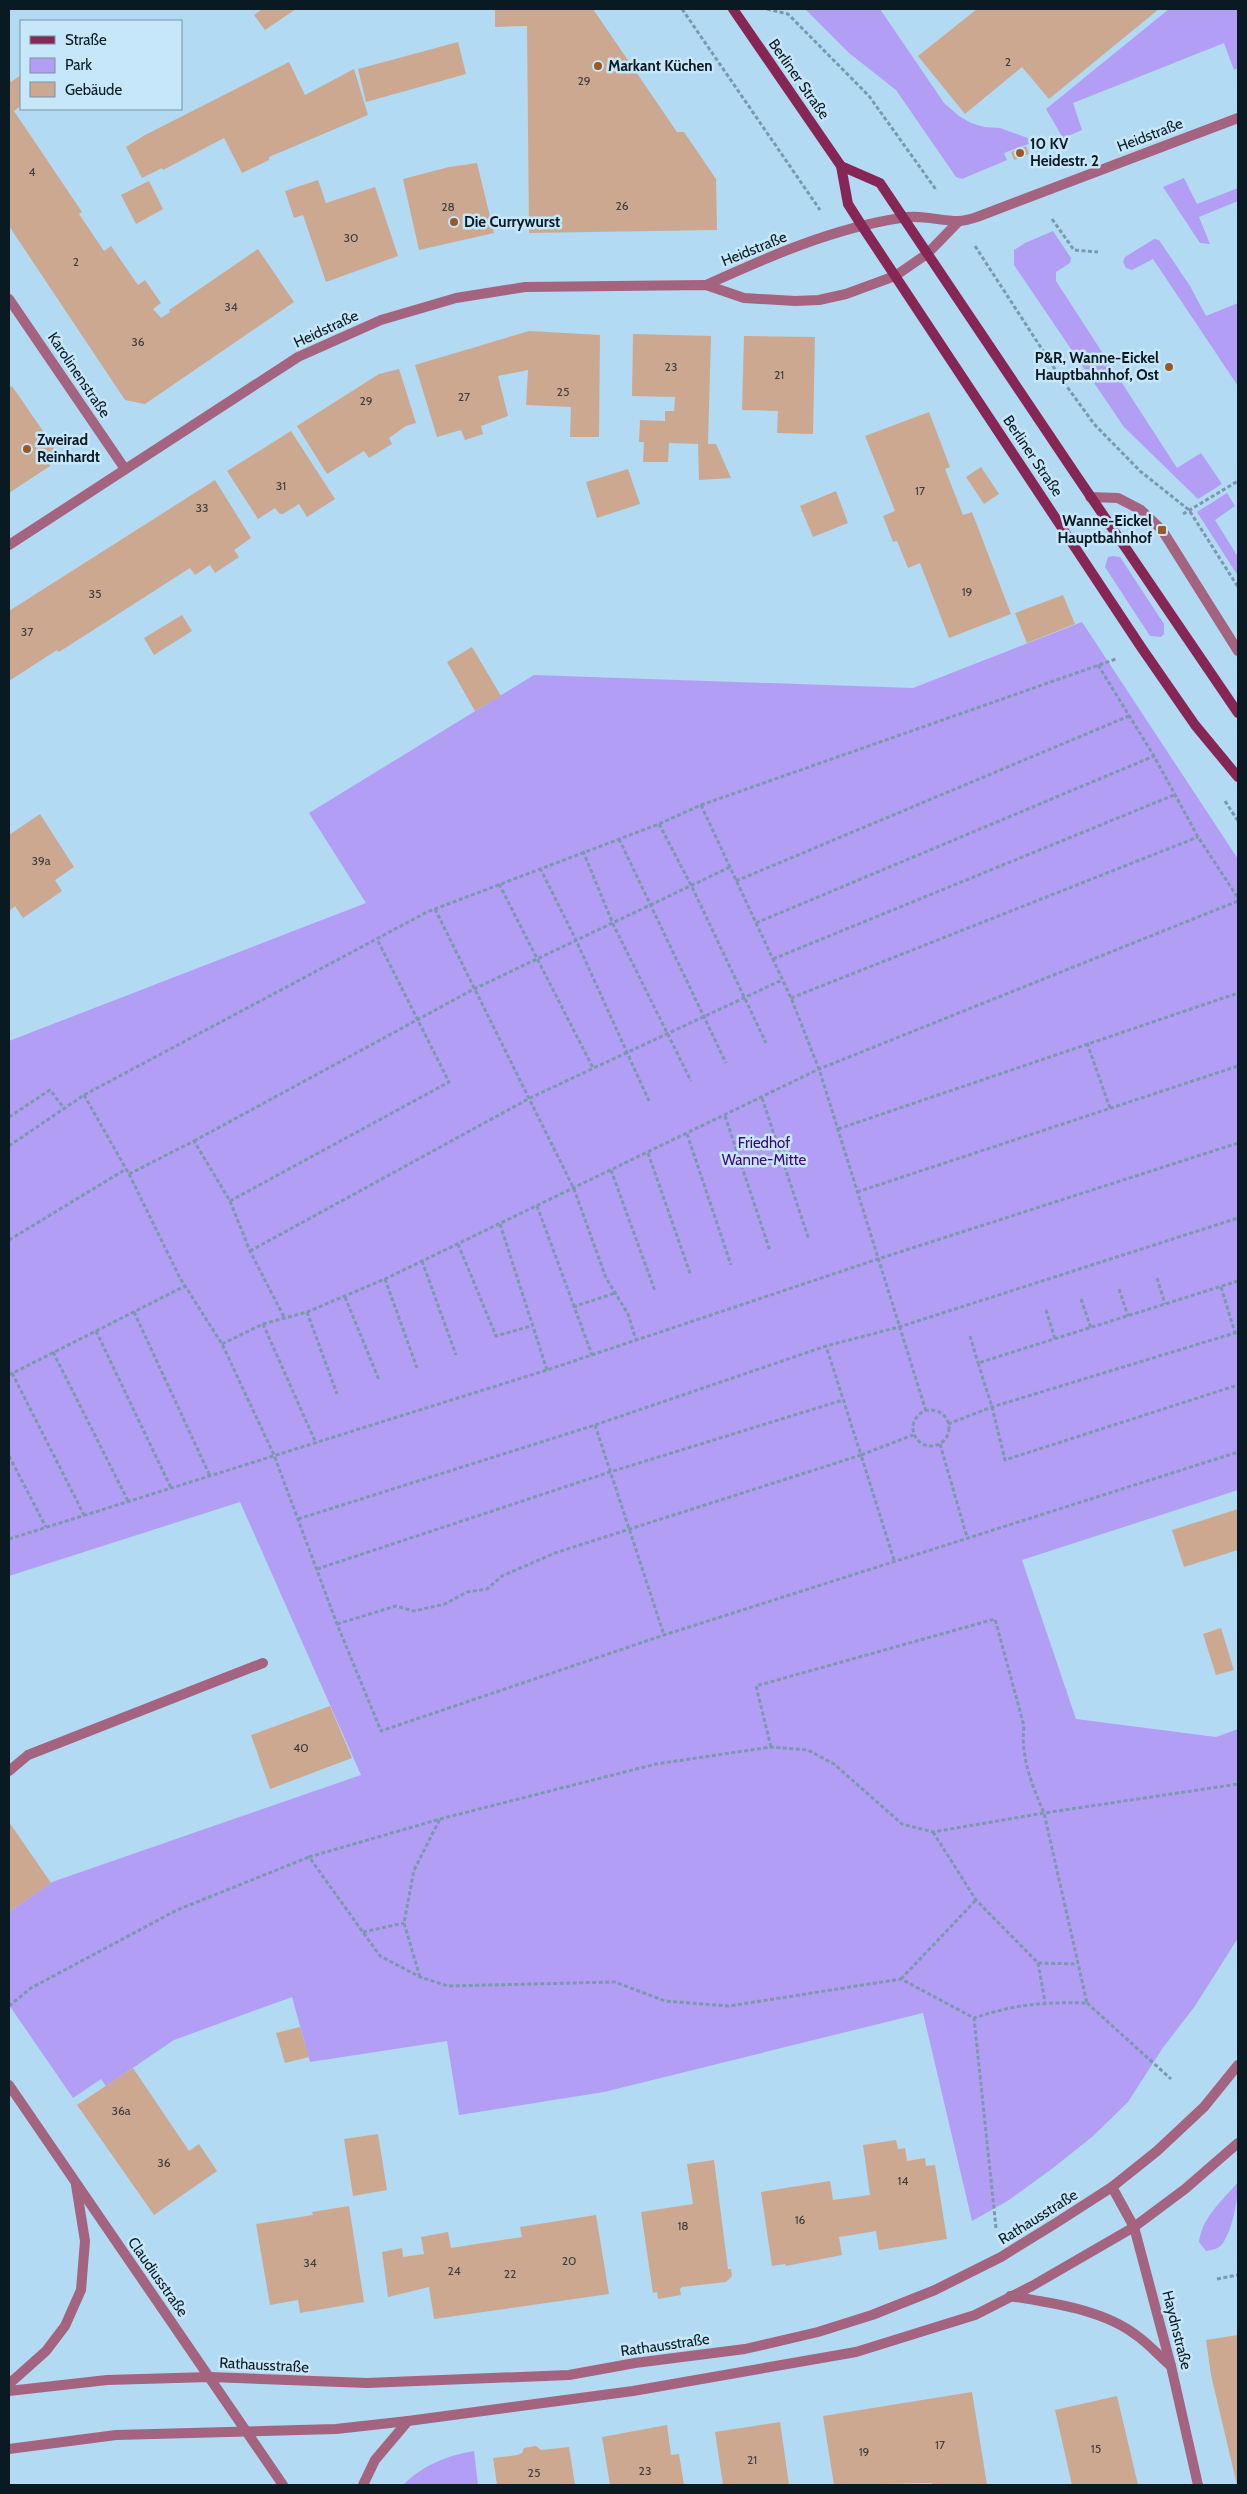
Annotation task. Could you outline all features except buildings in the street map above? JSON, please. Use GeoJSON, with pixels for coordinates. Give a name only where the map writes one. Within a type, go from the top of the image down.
{"type":"FeatureCollection","features":[{"type":"Feature","properties":{"kind":"main road","name":"Berliner Straße"},"geometry":{"type":"LineString","coordinates":[[733,9],[841,166],[848,204],[862,226],[1141,647],[1195,724],[1238,777]]}},
{"type":"Feature","properties":{"kind":"main road","name":"Berliner Straße"},"geometry":{"type":"LineString","coordinates":[[841,166],[880,183],[1090,497],[1238,713]]}},
{"type":"Feature","properties":{"kind":"street","name":"Heidstraße"},"geometry":{"type":"LineString","coordinates":[[706,286],[782,253],[862,226],[903,217],[931,217],[959,222],[991,212],[1238,118]]}},
{"type":"Feature","properties":{"kind":"street","name":"Heidstraße"},"geometry":{"type":"LineString","coordinates":[[9,545],[298,357],[381,320],[456,298],[525,287],[706,286],[744,298],[795,301],[819,300],[846,294],[895,276],[927,254],[959,222]]}},
{"type":"Feature","properties":{"kind":"street","name":"Karolinenstraße"},"geometry":{"type":"LineString","coordinates":[[9,298],[125,469]]}},
{"type":"Feature","properties":{"kind":"street"},"geometry":{"type":"LineString","coordinates":[[1090,497],[1118,498],[1141,510],[1162,530],[1238,651]]}},
{"type":"Feature","properties":{"kind":"street"},"geometry":{"type":"LineString","coordinates":[[9,1771],[28,1755],[263,1663]]}},
{"type":"Feature","properties":{"kind":"street","name":"Rathausstraße"},"geometry":{"type":"LineString","coordinates":[[9,2391],[107,2380],[210,2377],[358,2383],[569,2375],[635,2363],[745,2349],[818,2332],[872,2315],[935,2290],[1001,2258],[1112,2187],[1157,2151],[1204,2107],[1238,2065]]}},
{"type":"Feature","properties":{"kind":"street","name":"Claudiusstraße"},"geometry":{"type":"LineString","coordinates":[[9,2085],[283,2485]]}},
{"type":"Feature","properties":{"kind":"street"},"geometry":{"type":"LineString","coordinates":[[9,2449],[116,2435],[336,2429],[408,2421],[633,2391],[856,2352],[975,2315],[1010,2296],[1134,2227],[1185,2189],[1238,2143]]}},
{"type":"Feature","properties":{"kind":"street"},"geometry":{"type":"LineString","coordinates":[[9,2384],[51,2345],[65,2326],[81,2290],[86,2241],[76,2184]]}},
{"type":"Feature","properties":{"kind":"street","name":"Haydnstraße"},"geometry":{"type":"LineString","coordinates":[[1112,2187],[1134,2227],[1171,2366],[1198,2485]]}},
{"type":"Feature","properties":{"kind":"street"},"geometry":{"type":"LineString","coordinates":[[1010,2296],[1066,2306],[1096,2314],[1135,2334],[1171,2366]]}},
{"type":"Feature","properties":{"kind":"street"},"geometry":{"type":"LineString","coordinates":[[363,2485],[375,2460],[408,2421]]}},
{"type":"Feature","properties":{"kind":"path"},"geometry":{"type":"LineString","coordinates":[[766,9],[788,14],[869,96],[959,222],[1060,377],[1094,424],[1140,471],[1189,510],[1238,587]]}},
{"type":"Feature","properties":{"kind":"path"},"geometry":{"type":"LineString","coordinates":[[1052,219],[1074,250],[1098,252]]}},
{"type":"Feature","properties":{"kind":"path"},"geometry":{"type":"LineString","coordinates":[[1178,518],[1238,481]]}},
{"type":"Feature","properties":{"kind":"path"},"geometry":{"type":"LineString","coordinates":[[9,1146],[84,1095],[435,909],[583,851],[659,824],[701,805],[1128,655],[1141,647]]}},
{"type":"Feature","properties":{"kind":"path"},"geometry":{"type":"LineString","coordinates":[[222,1344],[263,1324],[307,1312],[385,1279],[819,1069],[1238,900],[1198,837],[1154,756],[1098,665]]}},
{"type":"Feature","properties":{"kind":"path"},"geometry":{"type":"LineString","coordinates":[[736,881],[1129,716]]}},
{"type":"Feature","properties":{"kind":"path"},"geometry":{"type":"LineString","coordinates":[[756,923],[1154,756]]}},
{"type":"Feature","properties":{"kind":"path"},"geometry":{"type":"LineString","coordinates":[[773,959],[1174,794]]}},
{"type":"Feature","properties":{"kind":"path"},"geometry":{"type":"LineString","coordinates":[[701,805],[791,998],[819,1069],[926,1410]]}},
{"type":"Feature","properties":{"kind":"path"},"geometry":{"type":"LineString","coordinates":[[659,824],[692,887],[766,1043]]}},
{"type":"Feature","properties":{"kind":"path"},"geometry":{"type":"LineString","coordinates":[[791,998],[1198,837]]}},
{"type":"Feature","properties":{"kind":"path"},"geometry":{"type":"LineString","coordinates":[[619,839],[649,906],[726,1063]]}},
{"type":"Feature","properties":{"kind":"path"},"geometry":{"type":"LineString","coordinates":[[583,851],[613,924],[669,1033],[691,1081]]}},
{"type":"Feature","properties":{"kind":"path"},"geometry":{"type":"LineString","coordinates":[[129,1174],[474,988],[692,887],[730,867]]}},
{"type":"Feature","properties":{"kind":"path"},"geometry":{"type":"LineString","coordinates":[[540,868],[576,940],[649,1101]]}},
{"type":"Feature","properties":{"kind":"path"},"geometry":{"type":"LineString","coordinates":[[499,884],[593,1068]]}},
{"type":"Feature","properties":{"kind":"path"},"geometry":{"type":"LineString","coordinates":[[435,909],[574,1189],[606,1278],[628,1314],[636,1340]]}},
{"type":"Feature","properties":{"kind":"path"},"geometry":{"type":"LineString","coordinates":[[230,1201],[449,1082],[377,939]]}},
{"type":"Feature","properties":{"kind":"path"},"geometry":{"type":"LineString","coordinates":[[250,1252],[530,1098],[782,980]]}},
{"type":"Feature","properties":{"kind":"path"},"geometry":{"type":"LineString","coordinates":[[838,1129],[1238,993]]}},
{"type":"Feature","properties":{"kind":"path"},"geometry":{"type":"LineString","coordinates":[[1087,1043],[1110,1108]]}},
{"type":"Feature","properties":{"kind":"path"},"geometry":{"type":"LineString","coordinates":[[857,1192],[1238,1066]]}},
{"type":"Feature","properties":{"kind":"path"},"geometry":{"type":"LineString","coordinates":[[9,1118],[50,1090],[64,1108]]}},
{"type":"Feature","properties":{"kind":"path"},"geometry":{"type":"LineString","coordinates":[[84,1095],[129,1174],[185,1286],[222,1344],[274,1455],[337,1624],[381,1731],[664,1635],[894,1560],[1238,1452]]}},
{"type":"Feature","properties":{"kind":"path"},"geometry":{"type":"LineString","coordinates":[[762,1098],[809,1240]]}},
{"type":"Feature","properties":{"kind":"path"},"geometry":{"type":"LineString","coordinates":[[725,1116],[770,1251]]}},
{"type":"Feature","properties":{"kind":"path"},"geometry":{"type":"LineString","coordinates":[[687,1134],[731,1265]]}},
{"type":"Feature","properties":{"kind":"path"},"geometry":{"type":"LineString","coordinates":[[194,1140],[230,1201],[250,1252],[285,1319]]}},
{"type":"Feature","properties":{"kind":"path"},"geometry":{"type":"LineString","coordinates":[[9,1539],[315,1441],[547,1370],[878,1259],[1238,1143]]}},
{"type":"Feature","properties":{"kind":"path"},"geometry":{"type":"LineString","coordinates":[[648,1153],[691,1276]]}},
{"type":"Feature","properties":{"kind":"path"},"geometry":{"type":"LineString","coordinates":[[9,1240],[126,1169]]}},
{"type":"Feature","properties":{"kind":"path"},"geometry":{"type":"LineString","coordinates":[[611,1170],[655,1291]]}},
{"type":"Feature","properties":{"kind":"path"},"geometry":{"type":"LineString","coordinates":[[537,1206],[592,1355]]}},
{"type":"Feature","properties":{"kind":"path"},"geometry":{"type":"LineString","coordinates":[[298,1519],[595,1425],[826,1346],[899,1327],[1238,1218]]}},
{"type":"Feature","properties":{"kind":"path"},"geometry":{"type":"LineString","coordinates":[[500,1224],[531,1326],[547,1370]]}},
{"type":"Feature","properties":{"kind":"path"},"geometry":{"type":"LineString","coordinates":[[458,1244],[496,1336],[531,1326]]}},
{"type":"Feature","properties":{"kind":"path"},"geometry":{"type":"LineString","coordinates":[[422,1261],[456,1355]]}},
{"type":"Feature","properties":{"kind":"path"},"geometry":{"type":"LineString","coordinates":[[1157,1278],[1166,1304]]}},
{"type":"Feature","properties":{"kind":"path"},"geometry":{"type":"LineString","coordinates":[[385,1279],[417,1368]]}},
{"type":"Feature","properties":{"kind":"path"},"geometry":{"type":"LineString","coordinates":[[978,1363],[1238,1281]]}},
{"type":"Feature","properties":{"kind":"path"},"geometry":{"type":"LineString","coordinates":[[84,1515],[10,1374],[185,1286]]}},
{"type":"Feature","properties":{"kind":"path"},"geometry":{"type":"LineString","coordinates":[[948,1424],[992,1407],[1237,1333],[1221,1287]]}},
{"type":"Feature","properties":{"kind":"path"},"geometry":{"type":"LineString","coordinates":[[1120,1289],[1128,1316]]}},
{"type":"Feature","properties":{"kind":"path"},"geometry":{"type":"LineString","coordinates":[[573,1307],[616,1293]]}},
{"type":"Feature","properties":{"kind":"path"},"geometry":{"type":"LineString","coordinates":[[345,1296],[379,1380]]}},
{"type":"Feature","properties":{"kind":"path"},"geometry":{"type":"LineString","coordinates":[[1081,1300],[1090,1328]]}},
{"type":"Feature","properties":{"kind":"path"},"geometry":{"type":"LineString","coordinates":[[1046,1310],[1055,1338]]}},
{"type":"Feature","properties":{"kind":"path"},"geometry":{"type":"LineString","coordinates":[[134,1312],[210,1476]]}},
{"type":"Feature","properties":{"kind":"path"},"geometry":{"type":"LineString","coordinates":[[307,1312],[337,1394]]}},
{"type":"Feature","properties":{"kind":"path"},"geometry":{"type":"LineString","coordinates":[[263,1324],[315,1441]]}},
{"type":"Feature","properties":{"kind":"path"},"geometry":{"type":"LineString","coordinates":[[96,1331],[171,1488]]}},
{"type":"Feature","properties":{"kind":"path"},"geometry":{"type":"LineString","coordinates":[[970,1336],[992,1407],[1005,1460],[1238,1385]]}},
{"type":"Feature","properties":{"kind":"path"},"geometry":{"type":"LineString","coordinates":[[826,1346],[894,1560]]}},
{"type":"Feature","properties":{"kind":"path"},"geometry":{"type":"LineString","coordinates":[[53,1352],[128,1502]]}},
{"type":"Feature","properties":{"kind":"path"},"geometry":{"type":"LineString","coordinates":[[316,1569],[610,1472],[843,1400]]}},
{"type":"Feature","properties":{"kind":"path"},"geometry":{"type":"LineString","coordinates":[[926,1410],[940,1412],[948,1424],[948,1435],[940,1444],[925,1446],[913,1435],[914,1420],[926,1410]]}},
{"type":"Feature","properties":{"kind":"path"},"geometry":{"type":"LineString","coordinates":[[595,1425],[664,1635]]}},
{"type":"Feature","properties":{"kind":"path"},"geometry":{"type":"LineString","coordinates":[[337,1624],[396,1606],[414,1611],[445,1604],[467,1592],[487,1589],[502,1576],[555,1552],[861,1455],[913,1435]]}},
{"type":"Feature","properties":{"kind":"path"},"geometry":{"type":"LineString","coordinates":[[940,1444],[967,1537]]}},
{"type":"Feature","properties":{"kind":"path"},"geometry":{"type":"LineString","coordinates":[[9,1456],[46,1527]]}},
{"type":"Feature","properties":{"kind":"path"},"geometry":{"type":"LineString","coordinates":[[771,1747],[756,1686],[995,1619],[1024,1726],[1022,1744],[1036,1796],[1044,1813],[1086,2003],[1171,2078]]}},
{"type":"Feature","properties":{"kind":"path"},"geometry":{"type":"LineString","coordinates":[[9,2006],[31,1988],[177,1910],[309,1858],[440,1818],[656,1764],[771,1747],[808,1750],[834,1764],[902,1824],[933,1832],[1044,1813],[1238,1784]]}},
{"type":"Feature","properties":{"kind":"path"},"geometry":{"type":"LineString","coordinates":[[420,1977],[404,1923],[414,1870],[440,1818]]}},
{"type":"Feature","properties":{"kind":"path"},"geometry":{"type":"LineString","coordinates":[[933,1832],[976,1900],[1038,1963],[1045,2002]]}},
{"type":"Feature","properties":{"kind":"path"},"geometry":{"type":"LineString","coordinates":[[309,1858],[380,1956],[420,1977],[448,1986],[615,1982],[665,2001],[729,2006],[901,1979],[974,2018],[1006,2007],[1045,2002],[1086,2003]]}},
{"type":"Feature","properties":{"kind":"path"},"geometry":{"type":"LineString","coordinates":[[901,1979],[976,1900]]}},
{"type":"Feature","properties":{"kind":"path"},"geometry":{"type":"LineString","coordinates":[[363,1932],[404,1923]]}},
{"type":"Feature","properties":{"kind":"path"},"geometry":{"type":"LineString","coordinates":[[1038,1963],[1077,1964]]}},
{"type":"Feature","properties":{"kind":"path"},"geometry":{"type":"LineString","coordinates":[[974,2018],[994,2218],[1001,2258]]}},
{"type":"Feature","properties":{"kind":"path"},"geometry":{"type":"LineString","coordinates":[[1217,2279],[1238,2275]]}},
{"type":"Feature","properties":{"kind":"green space"},"geometry":{"type":"Polygon","coordinates":[[[805,9],[880,9],[944,103],[959,116],[971,123],[984,127],[1000,128],[1047,145],[1034,150],[1031,143],[1004,153],[1007,160],[962,179],[956,177],[896,90],[849,53],[805,9]]]}},
{"type":"Feature","properties":{"kind":"green space"},"geometry":{"type":"Polygon","coordinates":[[[1169,9],[1238,9],[1238,68],[1234,70],[1224,43],[1073,103],[1082,130],[1063,138],[1046,109],[1169,9]]]}},
{"type":"Feature","properties":{"kind":"green space"},"geometry":{"type":"Polygon","coordinates":[[[1184,178],[1197,204],[1238,188],[1238,201],[1199,217],[1210,244],[1200,243],[1163,187],[1184,178]]]}},
{"type":"Feature","properties":{"kind":"green space"},"geometry":{"type":"Polygon","coordinates":[[[1053,231],[1071,258],[1070,263],[1056,272],[1056,281],[1177,468],[1201,453],[1222,484],[1198,499],[1124,427],[1014,265],[1014,250],[1053,231]]]}},
{"type":"Feature","properties":{"kind":"green space"},"geometry":{"type":"Polygon","coordinates":[[[1154,239],[1159,240],[1190,286],[1206,316],[1238,303],[1238,386],[1153,259],[1132,270],[1126,268],[1123,262],[1125,257],[1154,239]]]}},
{"type":"Feature","properties":{"kind":"green space"},"geometry":{"type":"Polygon","coordinates":[[[1227,493],[1235,506],[1215,520],[1238,557],[1238,576],[1197,512],[1227,493]]]}},
{"type":"Feature","properties":{"kind":"green space"},"geometry":{"type":"Polygon","coordinates":[[[1108,557],[1120,557],[1164,624],[1164,634],[1161,637],[1150,636],[1105,567],[1108,557]]]}},
{"type":"Feature","properties":{"kind":"green space","name":"Friedhof Wanne-Mitte"},"geometry":{"type":"Polygon","coordinates":[[[1082,622],[1238,859],[1238,1490],[1022,1560],[1076,1719],[1216,1737],[1238,1729],[1238,1938],[1195,2006],[1162,2049],[1128,2102],[1092,2137],[1009,2200],[972,2221],[923,2013],[604,2092],[459,2115],[447,2041],[310,2062],[292,1997],[174,2040],[106,2086],[101,2079],[73,2098],[9,2005],[9,1912],[52,1882],[361,1775],[240,1502],[9,1576],[9,1041],[366,903],[309,813],[534,675],[913,688],[1082,622]]]}},
{"type":"Feature","properties":{"kind":"green space"},"geometry":{"type":"Polygon","coordinates":[[[1238,2182],[1234,2214],[1227,2237],[1220,2247],[1206,2251],[1199,2242],[1204,2225],[1214,2209],[1238,2182]]]}},
{"type":"Feature","properties":{"kind":"green space"},"geometry":{"type":"Polygon","coordinates":[[[474,2451],[478,2485],[403,2485],[419,2472],[436,2462],[474,2451]]]}},
{"type":"Feature","properties":{"kind":"place","name":"Markant Küchen"},"geometry":{"type":"Point","coordinates":[598,66]}},
{"type":"Feature","properties":{"kind":"place","name":"10 KV Heidestr. 2"},"geometry":{"type":"Point","coordinates":[1020,153]}},
{"type":"Feature","properties":{"kind":"place","name":"Die Currywurst"},"geometry":{"type":"Point","coordinates":[454,222]}},
{"type":"Feature","properties":{"kind":"place","name":"P&R, Wanne-Eickel Hauptbahnhof, Ost"},"geometry":{"type":"Point","coordinates":[1169,367]}},
{"type":"Feature","properties":{"kind":"place","name":"Zweirad Reinhardt"},"geometry":{"type":"Point","coordinates":[27,449]}},
{"type":"Feature","properties":{"kind":"place","name":"Wanne-Eickel Hauptbahnhof"},"geometry":{"type":"Point","coordinates":[1162,530]}}]}
